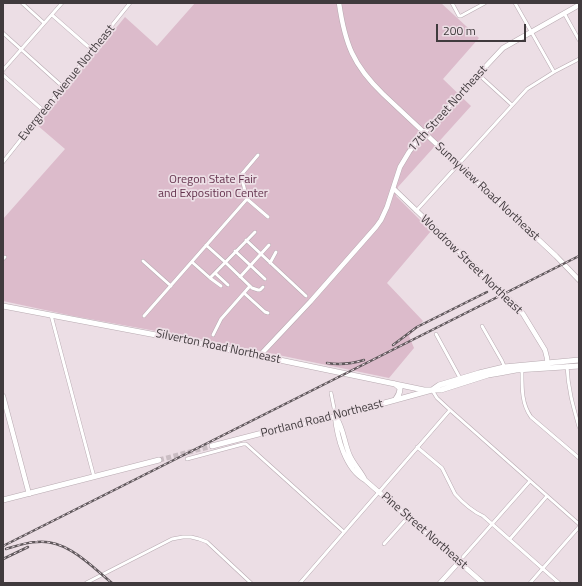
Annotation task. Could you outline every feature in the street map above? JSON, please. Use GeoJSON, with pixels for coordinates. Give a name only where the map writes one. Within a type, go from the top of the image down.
{"type":"FeatureCollection","features":[{"type":"Feature","properties":{"kind":"main road","name":"Sunnyview Road Northeast"},"geometry":{"type":"LineString","coordinates":[[339,3],[345,37],[355,60],[368,79],[556,256],[579,280]]}},
{"type":"Feature","properties":{"kind":"main road","name":"17th Street Northeast"},"geometry":{"type":"LineString","coordinates":[[260,356],[373,230],[384,213],[394,189],[396,177],[412,146],[503,48],[579,5]]}},
{"type":"Feature","properties":{"kind":"main road","name":"Woodrow Street Northeast"},"geometry":{"type":"LineString","coordinates":[[394,189],[517,307],[523,314],[543,347],[548,366]]}},
{"type":"Feature","properties":{"kind":"main road","name":"Silverton Road Northeast"},"geometry":{"type":"LineString","coordinates":[[3,306],[138,331],[395,384],[432,390]]}},
{"type":"Feature","properties":{"kind":"main road"},"geometry":{"type":"LineString","coordinates":[[432,390],[439,385],[479,372],[567,364],[579,360]]}},
{"type":"Feature","properties":{"kind":"main road"},"geometry":{"type":"LineString","coordinates":[[567,364],[579,366]]}},
{"type":"Feature","properties":{"kind":"main road"},"geometry":{"type":"LineString","coordinates":[[432,390],[441,390],[505,369]]}},
{"type":"Feature","properties":{"kind":"main road"},"geometry":{"type":"LineString","coordinates":[[394,401],[399,395],[400,391],[398,386],[395,384]]}},
{"type":"Feature","properties":{"kind":"main road","name":"Portland Road Northeast"},"geometry":{"type":"LineString","coordinates":[[212,446],[274,430],[315,422],[432,390]]}},
{"type":"Feature","properties":{"kind":"main road"},"geometry":{"type":"LineString","coordinates":[[3,396],[29,494]]}},
{"type":"Feature","properties":{"kind":"main road","name":"Pine Street Northeast"},"geometry":{"type":"LineString","coordinates":[[335,416],[336,425],[346,458],[355,472],[483,583]]}},
{"type":"Feature","properties":{"kind":"main road"},"geometry":{"type":"LineString","coordinates":[[3,500],[159,460]]}},
{"type":"Feature","properties":{"kind":"main road"},"geometry":{"type":"LineString","coordinates":[[440,583],[459,562]]}},
{"type":"Feature","properties":{"kind":"street"},"geometry":{"type":"LineString","coordinates":[[22,3],[44,23]]}},
{"type":"Feature","properties":{"kind":"street"},"geometry":{"type":"LineString","coordinates":[[3,70],[62,3]]}},
{"type":"Feature","properties":{"kind":"street","name":"Evergreen Avenue Northeast"},"geometry":{"type":"LineString","coordinates":[[3,162],[130,3]]}},
{"type":"Feature","properties":{"kind":"street"},"geometry":{"type":"LineString","coordinates":[[452,3],[460,16],[485,3]]}},
{"type":"Feature","properties":{"kind":"street"},"geometry":{"type":"LineString","coordinates":[[515,3],[554,72]]}},
{"type":"Feature","properties":{"kind":"street"},"geometry":{"type":"LineString","coordinates":[[564,13],[579,40]]}},
{"type":"Feature","properties":{"kind":"street"},"geometry":{"type":"LineString","coordinates":[[52,15],[92,50]]}},
{"type":"Feature","properties":{"kind":"street"},"geometry":{"type":"LineString","coordinates":[[3,33],[63,87]]}},
{"type":"Feature","properties":{"kind":"street"},"geometry":{"type":"LineString","coordinates":[[416,211],[530,86],[579,59]]}},
{"type":"Feature","properties":{"kind":"street"},"geometry":{"type":"LineString","coordinates":[[478,74],[512,105]]}},
{"type":"Feature","properties":{"kind":"street"},"geometry":{"type":"LineString","coordinates":[[3,75],[44,111]]}},
{"type":"Feature","properties":{"kind":"street"},"geometry":{"type":"LineString","coordinates":[[258,155],[241,175],[247,199],[268,217]]}},
{"type":"Feature","properties":{"kind":"street"},"geometry":{"type":"LineString","coordinates":[[144,316],[247,199]]}},
{"type":"Feature","properties":{"kind":"street"},"geometry":{"type":"LineString","coordinates":[[210,278],[255,232]]}},
{"type":"Feature","properties":{"kind":"street"},"geometry":{"type":"LineString","coordinates":[[246,240],[306,296]]}},
{"type":"Feature","properties":{"kind":"street"},"geometry":{"type":"LineString","coordinates":[[206,245],[254,290],[258,290],[263,287]]}},
{"type":"Feature","properties":{"kind":"street"},"geometry":{"type":"LineString","coordinates":[[240,277],[269,245]]}},
{"type":"Feature","properties":{"kind":"street"},"geometry":{"type":"LineString","coordinates":[[235,251],[265,279]]}},
{"type":"Feature","properties":{"kind":"street"},"geometry":{"type":"LineString","coordinates":[[270,263],[276,252]]}},
{"type":"Feature","properties":{"kind":"street"},"geometry":{"type":"LineString","coordinates":[[143,262],[171,286]]}},
{"type":"Feature","properties":{"kind":"street"},"geometry":{"type":"LineString","coordinates":[[192,262],[221,286]]}},
{"type":"Feature","properties":{"kind":"street"},"geometry":{"type":"LineString","coordinates":[[215,273],[228,285]]}},
{"type":"Feature","properties":{"kind":"street"},"geometry":{"type":"LineString","coordinates":[[213,335],[221,319],[250,286]]}},
{"type":"Feature","properties":{"kind":"street"},"geometry":{"type":"LineString","coordinates":[[244,293],[268,313]]}},
{"type":"Feature","properties":{"kind":"street"},"geometry":{"type":"LineString","coordinates":[[51,315],[94,477]]}},
{"type":"Feature","properties":{"kind":"street"},"geometry":{"type":"LineString","coordinates":[[482,326],[505,369]]}},
{"type":"Feature","properties":{"kind":"street"},"geometry":{"type":"LineString","coordinates":[[436,334],[460,378]]}},
{"type":"Feature","properties":{"kind":"street"},"geometry":{"type":"LineString","coordinates":[[567,364],[569,393],[579,427]]}},
{"type":"Feature","properties":{"kind":"street"},"geometry":{"type":"LineString","coordinates":[[522,368],[523,400],[531,417],[579,458]]}},
{"type":"Feature","properties":{"kind":"street"},"geometry":{"type":"LineString","coordinates":[[432,390],[437,398],[579,526],[530,583]]}},
{"type":"Feature","properties":{"kind":"street","name":"Pine Street Northeast"},"geometry":{"type":"LineString","coordinates":[[331,393],[335,416]]}},
{"type":"Feature","properties":{"kind":"street"},"geometry":{"type":"LineString","coordinates":[[300,583],[450,410]]}},
{"type":"Feature","properties":{"kind":"street"},"geometry":{"type":"LineString","coordinates":[[187,459],[246,444],[344,532]]}},
{"type":"Feature","properties":{"kind":"street"},"geometry":{"type":"LineString","coordinates":[[417,447],[442,468],[458,497],[473,511],[483,516],[559,583]]}},
{"type":"Feature","properties":{"kind":"street"},"geometry":{"type":"LineString","coordinates":[[463,557],[530,481]]}},
{"type":"Feature","properties":{"kind":"street"},"geometry":{"type":"LineString","coordinates":[[510,540],[547,496]]}},
{"type":"Feature","properties":{"kind":"street"},"geometry":{"type":"LineString","coordinates":[[384,544],[408,517]]}},
{"type":"Feature","properties":{"kind":"street"},"geometry":{"type":"LineString","coordinates":[[86,583],[172,539],[187,537],[206,542],[251,583]]}},
{"type":"Feature","properties":{"kind":"green space","name":"Oregon State Fair and Exposition Center"},"geometry":{"type":"Polygon","coordinates":[[[195,3],[441,3],[479,38],[443,79],[471,106],[398,187],[396,196],[431,231],[387,283],[423,321],[409,336],[414,348],[389,378],[211,341],[73,316],[3,301],[3,219],[65,149],[37,125],[125,17],[157,46],[195,3]]]}},
{"type":"Feature","properties":{"kind":"tunnel"},"geometry":{"type":"LineString","coordinates":[[159,460],[212,446]]}},
{"type":"Feature","properties":{"kind":"railway"},"geometry":{"type":"LineString","coordinates":[[3,546],[579,256]]}},
{"type":"Feature","properties":{"kind":"railway"},"geometry":{"type":"LineString","coordinates":[[393,345],[417,327],[487,292]]}},
{"type":"Feature","properties":{"kind":"railway"},"geometry":{"type":"LineString","coordinates":[[327,363],[346,364],[364,360]]}},
{"type":"Feature","properties":{"kind":"railway"},"geometry":{"type":"LineString","coordinates":[[6,549],[33,542],[48,542],[58,545],[78,555],[112,583]]}},
{"type":"Feature","properties":{"kind":"railway"},"geometry":{"type":"LineString","coordinates":[[3,559],[28,547]]}}]}
